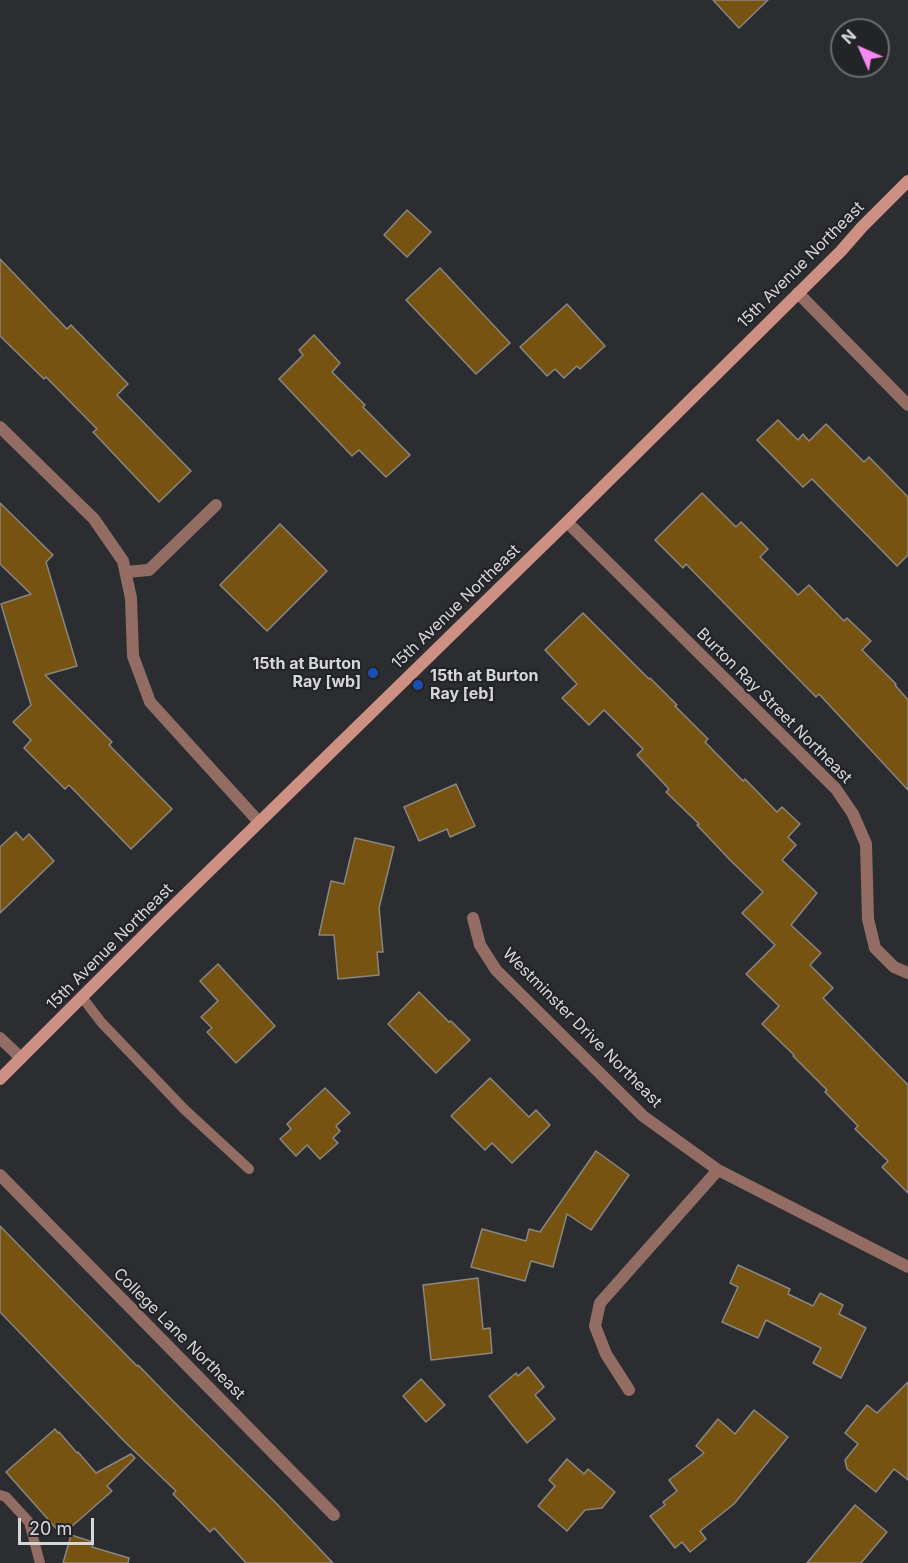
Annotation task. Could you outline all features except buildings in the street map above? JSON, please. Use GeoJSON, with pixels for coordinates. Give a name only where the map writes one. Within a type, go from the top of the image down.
{"type":"FeatureCollection","features":[{"type":"Feature","properties":{"kind":"street","name":"15th Avenue Northeast"},"geometry":{"type":"LineString","coordinates":[[0,1079],[259,822],[567,522],[908,181]]}},
{"type":"Feature","properties":{"kind":"street"},"geometry":{"type":"LineString","coordinates":[[798,293],[908,405]]}},
{"type":"Feature","properties":{"kind":"street"},"geometry":{"type":"LineString","coordinates":[[1,430],[94,519],[123,561],[131,598],[133,656],[150,702],[259,822]]}},
{"type":"Feature","properties":{"kind":"street"},"geometry":{"type":"LineString","coordinates":[[126,572],[149,570],[216,505]]}},
{"type":"Feature","properties":{"kind":"street","name":"Burton Ray Street Northeast"},"geometry":{"type":"LineString","coordinates":[[567,522],[836,789],[853,814],[866,844],[868,919],[875,948],[894,967],[908,973]]}},
{"type":"Feature","properties":{"kind":"street","name":"Westminster Drive Northeast"},"geometry":{"type":"LineString","coordinates":[[473,918],[480,945],[496,970],[643,1116],[718,1170],[908,1267]]}},
{"type":"Feature","properties":{"kind":"street"},"geometry":{"type":"LineString","coordinates":[[0,1038],[21,1058]]}},
{"type":"Feature","properties":{"kind":"street"},"geometry":{"type":"LineString","coordinates":[[629,1390],[606,1354],[595,1326],[600,1303],[718,1170]]}},
{"type":"Feature","properties":{"kind":"street","name":"College Lane Northeast"},"geometry":{"type":"LineString","coordinates":[[0,1175],[334,1515]]}},
{"type":"Feature","properties":{"kind":"lane"},"geometry":{"type":"LineString","coordinates":[[82,997],[101,1022],[184,1109],[249,1169]]}},
{"type":"Feature","properties":{"kind":"lane"},"geometry":{"type":"LineString","coordinates":[[0,1495],[6,1497],[29,1522],[40,1563]]}},
{"type":"Feature","properties":{"kind":"place","name":"15th at Burton Ray [wb]"},"geometry":{"type":"Point","coordinates":[373,673]}},
{"type":"Feature","properties":{"kind":"place","name":"15th at Burton Ray [eb]"},"geometry":{"type":"Point","coordinates":[418,685]}}]}
